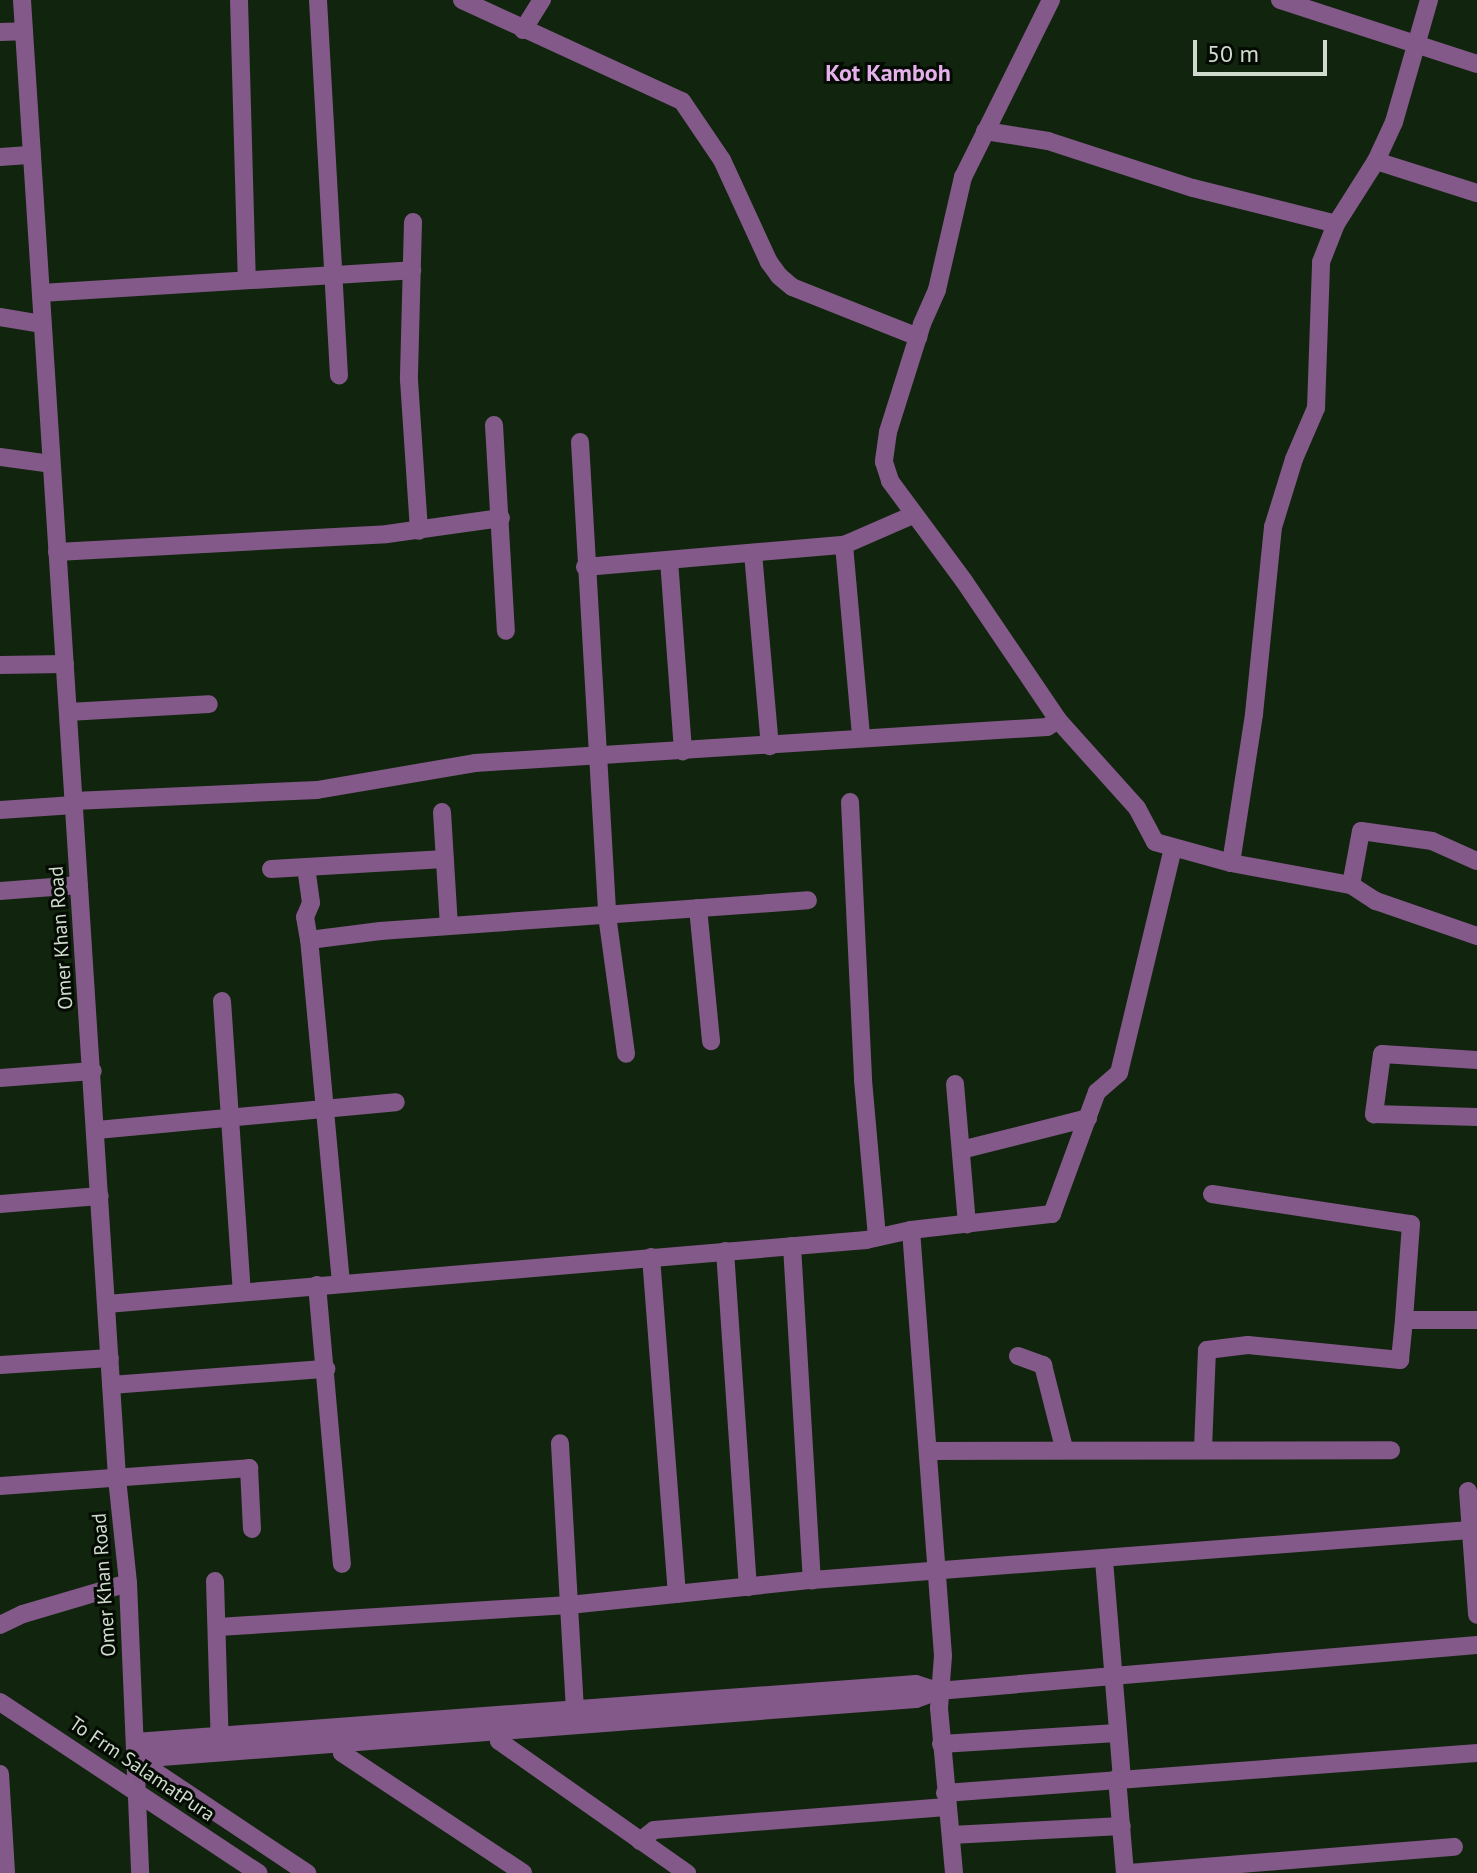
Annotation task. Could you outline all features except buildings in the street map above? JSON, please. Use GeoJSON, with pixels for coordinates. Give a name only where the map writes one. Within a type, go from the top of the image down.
{"type":"FeatureCollection","features":[{"type":"Feature","properties":{"kind":"street","name":"Omer Khan Road"},"geometry":{"type":"LineString","coordinates":[[22,0],[117,1478],[128,1583],[140,1873]]}},
{"type":"Feature","properties":{"kind":"street"},"geometry":{"type":"LineString","coordinates":[[239,0],[247,280]]}},
{"type":"Feature","properties":{"kind":"street"},"geometry":{"type":"LineString","coordinates":[[318,0],[339,375]]}},
{"type":"Feature","properties":{"kind":"street"},"geometry":{"type":"LineString","coordinates":[[462,0],[682,101],[722,160],[769,262],[779,276],[792,287],[918,337]]}},
{"type":"Feature","properties":{"kind":"street"},"geometry":{"type":"LineString","coordinates":[[523,30],[542,0]]}},
{"type":"Feature","properties":{"kind":"street"},"geometry":{"type":"LineString","coordinates":[[1051,0],[963,177],[937,290],[918,337],[888,432],[884,462],[890,481],[964,581],[1058,720],[1137,808],[1155,842],[1231,863],[1351,885],[1376,901],[1477,936]]}},
{"type":"Feature","properties":{"kind":"street"},"geometry":{"type":"LineString","coordinates":[[1280,0],[1477,64]]}},
{"type":"Feature","properties":{"kind":"street"},"geometry":{"type":"LineString","coordinates":[[1231,863],[1254,714],[1273,527],[1294,459],[1316,408],[1321,262],[1336,224],[1376,161],[1394,122],[1429,0]]}},
{"type":"Feature","properties":{"kind":"street"},"geometry":{"type":"LineString","coordinates":[[0,32],[24,31]]}},
{"type":"Feature","properties":{"kind":"street"},"geometry":{"type":"LineString","coordinates":[[985,131],[1048,141],[1193,188],[1336,224]]}},
{"type":"Feature","properties":{"kind":"street"},"geometry":{"type":"LineString","coordinates":[[0,157],[32,155]]}},
{"type":"Feature","properties":{"kind":"street"},"geometry":{"type":"LineString","coordinates":[[1376,161],[1477,193]]}},
{"type":"Feature","properties":{"kind":"street"},"geometry":{"type":"LineString","coordinates":[[413,222],[409,380],[419,531]]}},
{"type":"Feature","properties":{"kind":"street"},"geometry":{"type":"LineString","coordinates":[[41,293],[412,270]]}},
{"type":"Feature","properties":{"kind":"street"},"geometry":{"type":"LineString","coordinates":[[0,317],[42,324]]}},
{"type":"Feature","properties":{"kind":"street"},"geometry":{"type":"LineString","coordinates":[[494,425],[506,631]]}},
{"type":"Feature","properties":{"kind":"street"},"geometry":{"type":"LineString","coordinates":[[580,442],[607,915],[626,1054]]}},
{"type":"Feature","properties":{"kind":"street"},"geometry":{"type":"LineString","coordinates":[[0,457],[51,464]]}},
{"type":"Feature","properties":{"kind":"street"},"geometry":{"type":"LineString","coordinates":[[585,567],[844,545],[913,515]]}},
{"type":"Feature","properties":{"kind":"street"},"geometry":{"type":"LineString","coordinates":[[57,552],[419,531],[501,518]]}},
{"type":"Feature","properties":{"kind":"street"},"geometry":{"type":"LineString","coordinates":[[844,545],[861,737]]}},
{"type":"Feature","properties":{"kind":"street"},"geometry":{"type":"LineString","coordinates":[[753,553],[770,746]]}},
{"type":"Feature","properties":{"kind":"street"},"geometry":{"type":"LineString","coordinates":[[669,560],[683,751]]}},
{"type":"Feature","properties":{"kind":"street"},"geometry":{"type":"LineString","coordinates":[[0,665],[65,664]]}},
{"type":"Feature","properties":{"kind":"street"},"geometry":{"type":"LineString","coordinates":[[68,712],[209,704]]}},
{"type":"Feature","properties":{"kind":"street"},"geometry":{"type":"LineString","coordinates":[[0,810],[317,790],[475,763],[1047,727],[1058,720]]}},
{"type":"Feature","properties":{"kind":"street"},"geometry":{"type":"LineString","coordinates":[[850,802],[863,1080],[877,1237]]}},
{"type":"Feature","properties":{"kind":"street"},"geometry":{"type":"LineString","coordinates":[[442,812],[449,926]]}},
{"type":"Feature","properties":{"kind":"street"},"geometry":{"type":"LineString","coordinates":[[1351,885],[1361,831],[1432,841],[1477,861]]}},
{"type":"Feature","properties":{"kind":"street"},"geometry":{"type":"LineString","coordinates":[[107,1304],[792,1246],[1052,1214],[1097,1092],[1119,1073],[1173,848]]}},
{"type":"Feature","properties":{"kind":"street"},"geometry":{"type":"LineString","coordinates":[[271,869],[445,859]]}},
{"type":"Feature","properties":{"kind":"street"},"geometry":{"type":"LineString","coordinates":[[306,867],[311,903],[305,917],[341,1283]]}},
{"type":"Feature","properties":{"kind":"street"},"geometry":{"type":"LineString","coordinates":[[0,891],[79,885]]}},
{"type":"Feature","properties":{"kind":"street"},"geometry":{"type":"LineString","coordinates":[[309,940],[449,926],[808,900]]}},
{"type":"Feature","properties":{"kind":"street"},"geometry":{"type":"LineString","coordinates":[[698,908],[711,1041]]}},
{"type":"Feature","properties":{"kind":"street"},"geometry":{"type":"LineString","coordinates":[[222,1001],[242,1292]]}},
{"type":"Feature","properties":{"kind":"street"},"geometry":{"type":"LineString","coordinates":[[1477,1060],[1382,1054],[1374,1114],[1477,1117]]}},
{"type":"Feature","properties":{"kind":"street"},"geometry":{"type":"LineString","coordinates":[[0,1078],[93,1071]]}},
{"type":"Feature","properties":{"kind":"street"},"geometry":{"type":"LineString","coordinates":[[955,1084],[967,1224]]}},
{"type":"Feature","properties":{"kind":"street"},"geometry":{"type":"LineString","coordinates":[[97,1130],[396,1102]]}},
{"type":"Feature","properties":{"kind":"street"},"geometry":{"type":"LineString","coordinates":[[961,1150],[1088,1118]]}},
{"type":"Feature","properties":{"kind":"street"},"geometry":{"type":"LineString","coordinates":[[1203,1449],[1207,1350],[1248,1345],[1400,1360],[1411,1224],[1212,1194]]}},
{"type":"Feature","properties":{"kind":"street"},"geometry":{"type":"LineString","coordinates":[[0,1204],[100,1196]]}},
{"type":"Feature","properties":{"kind":"street"},"geometry":{"type":"LineString","coordinates":[[911,1230],[943,1656],[938,1691],[941,1744],[954,1873]]}},
{"type":"Feature","properties":{"kind":"street"},"geometry":{"type":"LineString","coordinates":[[792,1246],[812,1580]]}},
{"type":"Feature","properties":{"kind":"street"},"geometry":{"type":"LineString","coordinates":[[725,1251],[748,1587]]}},
{"type":"Feature","properties":{"kind":"street"},"geometry":{"type":"LineString","coordinates":[[651,1257],[677,1594]]}},
{"type":"Feature","properties":{"kind":"street"},"geometry":{"type":"LineString","coordinates":[[317,1285],[342,1564]]}},
{"type":"Feature","properties":{"kind":"street"},"geometry":{"type":"LineString","coordinates":[[1404,1320],[1477,1320]]}},
{"type":"Feature","properties":{"kind":"street"},"geometry":{"type":"LineString","coordinates":[[1018,1356],[1043,1365],[1064,1448]]}},
{"type":"Feature","properties":{"kind":"street"},"geometry":{"type":"LineString","coordinates":[[0,1365],[110,1358]]}},
{"type":"Feature","properties":{"kind":"street"},"geometry":{"type":"LineString","coordinates":[[111,1385],[326,1369]]}},
{"type":"Feature","properties":{"kind":"street"},"geometry":{"type":"LineString","coordinates":[[560,1443],[575,1710]]}},
{"type":"Feature","properties":{"kind":"street"},"geometry":{"type":"LineString","coordinates":[[929,1451],[1064,1448],[1391,1450]]}},
{"type":"Feature","properties":{"kind":"street"},"geometry":{"type":"LineString","coordinates":[[0,1486],[249,1468],[252,1529]]}},
{"type":"Feature","properties":{"kind":"street"},"geometry":{"type":"LineString","coordinates":[[1468,1491],[1477,1615]]}},
{"type":"Feature","properties":{"kind":"street"},"geometry":{"type":"LineString","coordinates":[[218,1627],[569,1605],[812,1580],[936,1573],[1470,1530]]}},
{"type":"Feature","properties":{"kind":"street"},"geometry":{"type":"LineString","coordinates":[[1104,1560],[1127,1873],[1454,1847]]}},
{"type":"Feature","properties":{"kind":"street"},"geometry":{"type":"LineString","coordinates":[[215,1581],[220,1744]]}},
{"type":"Feature","properties":{"kind":"street"},"geometry":{"type":"LineString","coordinates":[[0,1625],[23,1614],[128,1583]]}},
{"type":"Feature","properties":{"kind":"street"},"geometry":{"type":"LineString","coordinates":[[220,1744],[341,1742],[498,1732],[916,1699],[938,1691],[1477,1645]]}},
{"type":"Feature","properties":{"kind":"street"},"geometry":{"type":"LineString","coordinates":[[135,1750],[575,1710],[916,1684],[938,1691]]}},
{"type":"Feature","properties":{"kind":"street","name":"To Frm SalamatPura"},"geometry":{"type":"LineString","coordinates":[[0,1702],[258,1873]]}},
{"type":"Feature","properties":{"kind":"street"},"geometry":{"type":"LineString","coordinates":[[498,1732],[499,1741],[687,1873]]}},
{"type":"Feature","properties":{"kind":"street"},"geometry":{"type":"LineString","coordinates":[[941,1744],[1117,1733]]}},
{"type":"Feature","properties":{"kind":"street"},"geometry":{"type":"LineString","coordinates":[[341,1742],[342,1753],[523,1873]]}},
{"type":"Feature","properties":{"kind":"street"},"geometry":{"type":"LineString","coordinates":[[135,1750],[307,1873]]}},
{"type":"Feature","properties":{"kind":"street"},"geometry":{"type":"LineString","coordinates":[[640,1841],[654,1830],[945,1800],[1120,1778],[1477,1753]]}},
{"type":"Feature","properties":{"kind":"street"},"geometry":{"type":"LineString","coordinates":[[0,1774],[2,1851],[6,1873]]}},
{"type":"Feature","properties":{"kind":"street"},"geometry":{"type":"LineString","coordinates":[[951,1835],[1122,1826]]}},
{"type":"Feature","properties":{"kind":"district","name":"Kot Kamboh"},"geometry":{"type":"Point","coordinates":[888,73]}}]}
